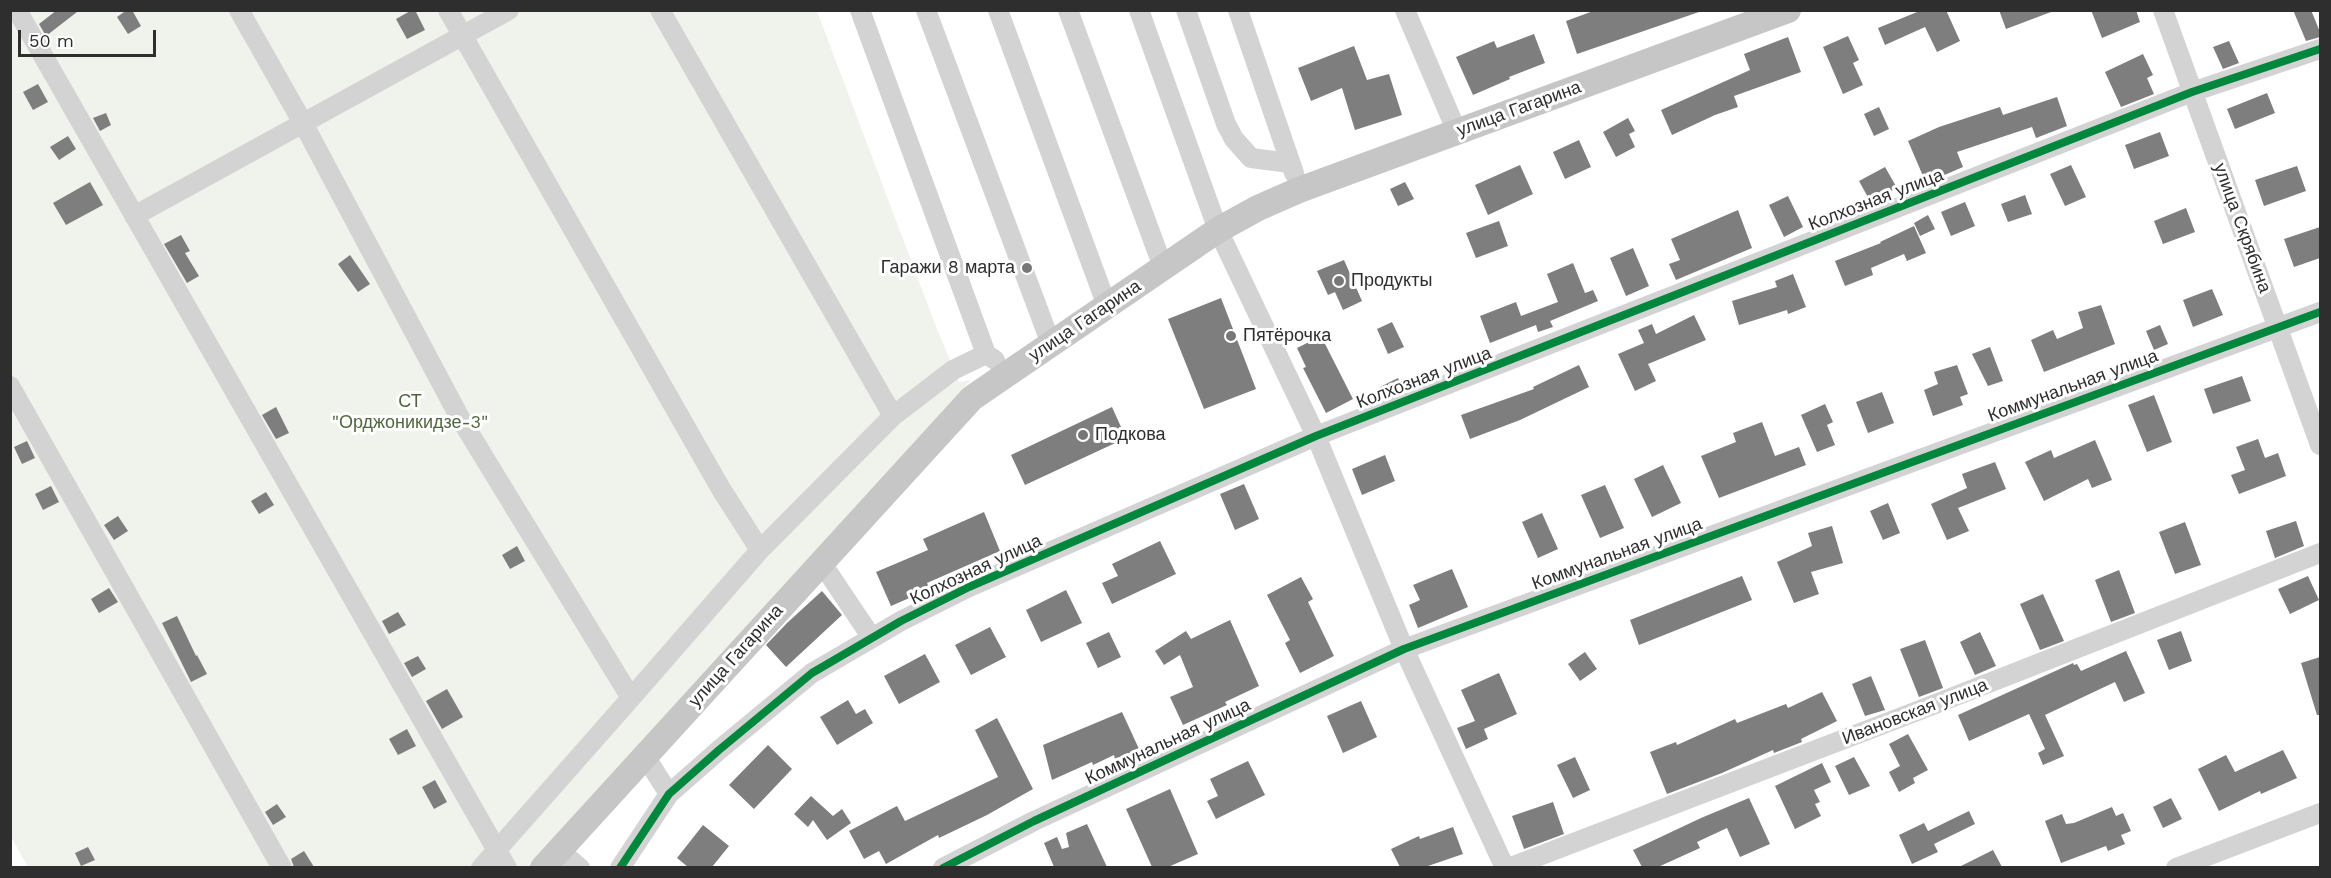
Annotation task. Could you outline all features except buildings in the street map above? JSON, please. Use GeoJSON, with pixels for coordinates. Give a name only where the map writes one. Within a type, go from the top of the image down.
{"type":"FeatureCollection","features":[{"type":"Feature","properties":{"kind":"main road","name":"улица Гагарина"},"geometry":{"type":"LineString","coordinates":[[551,859],[972,398],[1218,230],[1258,208],[1299,190],[1788,10]]}},
{"type":"Feature","properties":{"kind":"street"},"geometry":{"type":"LineString","coordinates":[[17,10],[507,867]]}},
{"type":"Feature","properties":{"kind":"street"},"geometry":{"type":"LineString","coordinates":[[239,10],[303,123],[460,418],[631,698]]}},
{"type":"Feature","properties":{"kind":"street"},"geometry":{"type":"LineString","coordinates":[[448,10],[721,489],[760,550]]}},
{"type":"Feature","properties":{"kind":"street"},"geometry":{"type":"LineString","coordinates":[[134,216],[509,10]]}},
{"type":"Feature","properties":{"kind":"street"},"geometry":{"type":"LineString","coordinates":[[660,10],[893,416]]}},
{"type":"Feature","properties":{"kind":"street"},"geometry":{"type":"LineString","coordinates":[[860,10],[986,354],[1010,372]]}},
{"type":"Feature","properties":{"kind":"street"},"geometry":{"type":"LineString","coordinates":[[926,10],[1051,344]]}},
{"type":"Feature","properties":{"kind":"street"},"geometry":{"type":"LineString","coordinates":[[998,10],[1107,306]]}},
{"type":"Feature","properties":{"kind":"street"},"geometry":{"type":"LineString","coordinates":[[1068,10],[1163,267]]}},
{"type":"Feature","properties":{"kind":"street"},"geometry":{"type":"LineString","coordinates":[[1139,10],[1218,230],[1316,436],[1404,649],[1506,867]]}},
{"type":"Feature","properties":{"kind":"street"},"geometry":{"type":"LineString","coordinates":[[1186,10],[1226,124],[1234,139],[1251,158],[1290,163]]}},
{"type":"Feature","properties":{"kind":"street"},"geometry":{"type":"LineString","coordinates":[[1238,10],[1299,190]]}},
{"type":"Feature","properties":{"kind":"street"},"geometry":{"type":"LineString","coordinates":[[1405,10],[1457,132]]}},
{"type":"Feature","properties":{"kind":"street","name":"улица Скрябина"},"geometry":{"type":"LineString","coordinates":[[2163,10],[2320,445]]}},
{"type":"Feature","properties":{"kind":"street","name":"Колхозная улица"},"geometry":{"type":"LineString","coordinates":[[620,867],[669,794],[718,750],[812,674],[901,621],[969,588],[1316,436],[2192,92],[2320,49]]}},
{"type":"Feature","properties":{"kind":"street","name":"Коммунальная улица"},"geometry":{"type":"LineString","coordinates":[[943,867],[1034,821],[1404,649],[2320,312]]}},
{"type":"Feature","properties":{"kind":"street"},"geometry":{"type":"LineString","coordinates":[[481,867],[760,550],[893,416],[952,370],[986,354]]}},
{"type":"Feature","properties":{"kind":"street"},"geometry":{"type":"LineString","coordinates":[[10,386],[282,867]]}},
{"type":"Feature","properties":{"kind":"street","name":"Ивановская улица"},"geometry":{"type":"LineString","coordinates":[[1506,867],[1920,710],[2320,553]]}},
{"type":"Feature","properties":{"kind":"street"},"geometry":{"type":"LineString","coordinates":[[821,562],[873,638]]}},
{"type":"Feature","properties":{"kind":"street"},"geometry":{"type":"LineString","coordinates":[[645,756],[669,794]]}},
{"type":"Feature","properties":{"kind":"street"},"geometry":{"type":"LineString","coordinates":[[2176,867],[2320,813]]}},
{"type":"Feature","properties":{"kind":"street"},"geometry":{"type":"LineString","coordinates":[[551,859],[580,867]]}},
{"type":"Feature","properties":{"kind":"green space","name":"СТ \"Орджоникидзе-3\""},"geometry":{"type":"Polygon","coordinates":[[[10,11],[817,11],[959,382],[971,380],[962,389],[965,397],[536,867],[28,867],[10,835],[10,11]]]}},
{"type":"Feature","properties":{"kind":"cycle path"},"geometry":{"type":"LineString","coordinates":[[620,868],[669,794],[812,673],[901,621],[969,587],[1316,436],[2192,92],[2320,49]]}},
{"type":"Feature","properties":{"kind":"cycle path"},"geometry":{"type":"LineString","coordinates":[[943,868],[1034,821],[1404,649],[2320,312]]}},
{"type":"Feature","properties":{"kind":"place","name":"Гаражи 8 марта"},"geometry":{"type":"Point","coordinates":[1027,268]}},
{"type":"Feature","properties":{"kind":"place","name":"Продукты"},"geometry":{"type":"Point","coordinates":[1339,281]}},
{"type":"Feature","properties":{"kind":"place","name":"Пятёрочка"},"geometry":{"type":"Point","coordinates":[1231,336]}},
{"type":"Feature","properties":{"kind":"place","name":"Подкова"},"geometry":{"type":"Point","coordinates":[1083,435]}}]}
